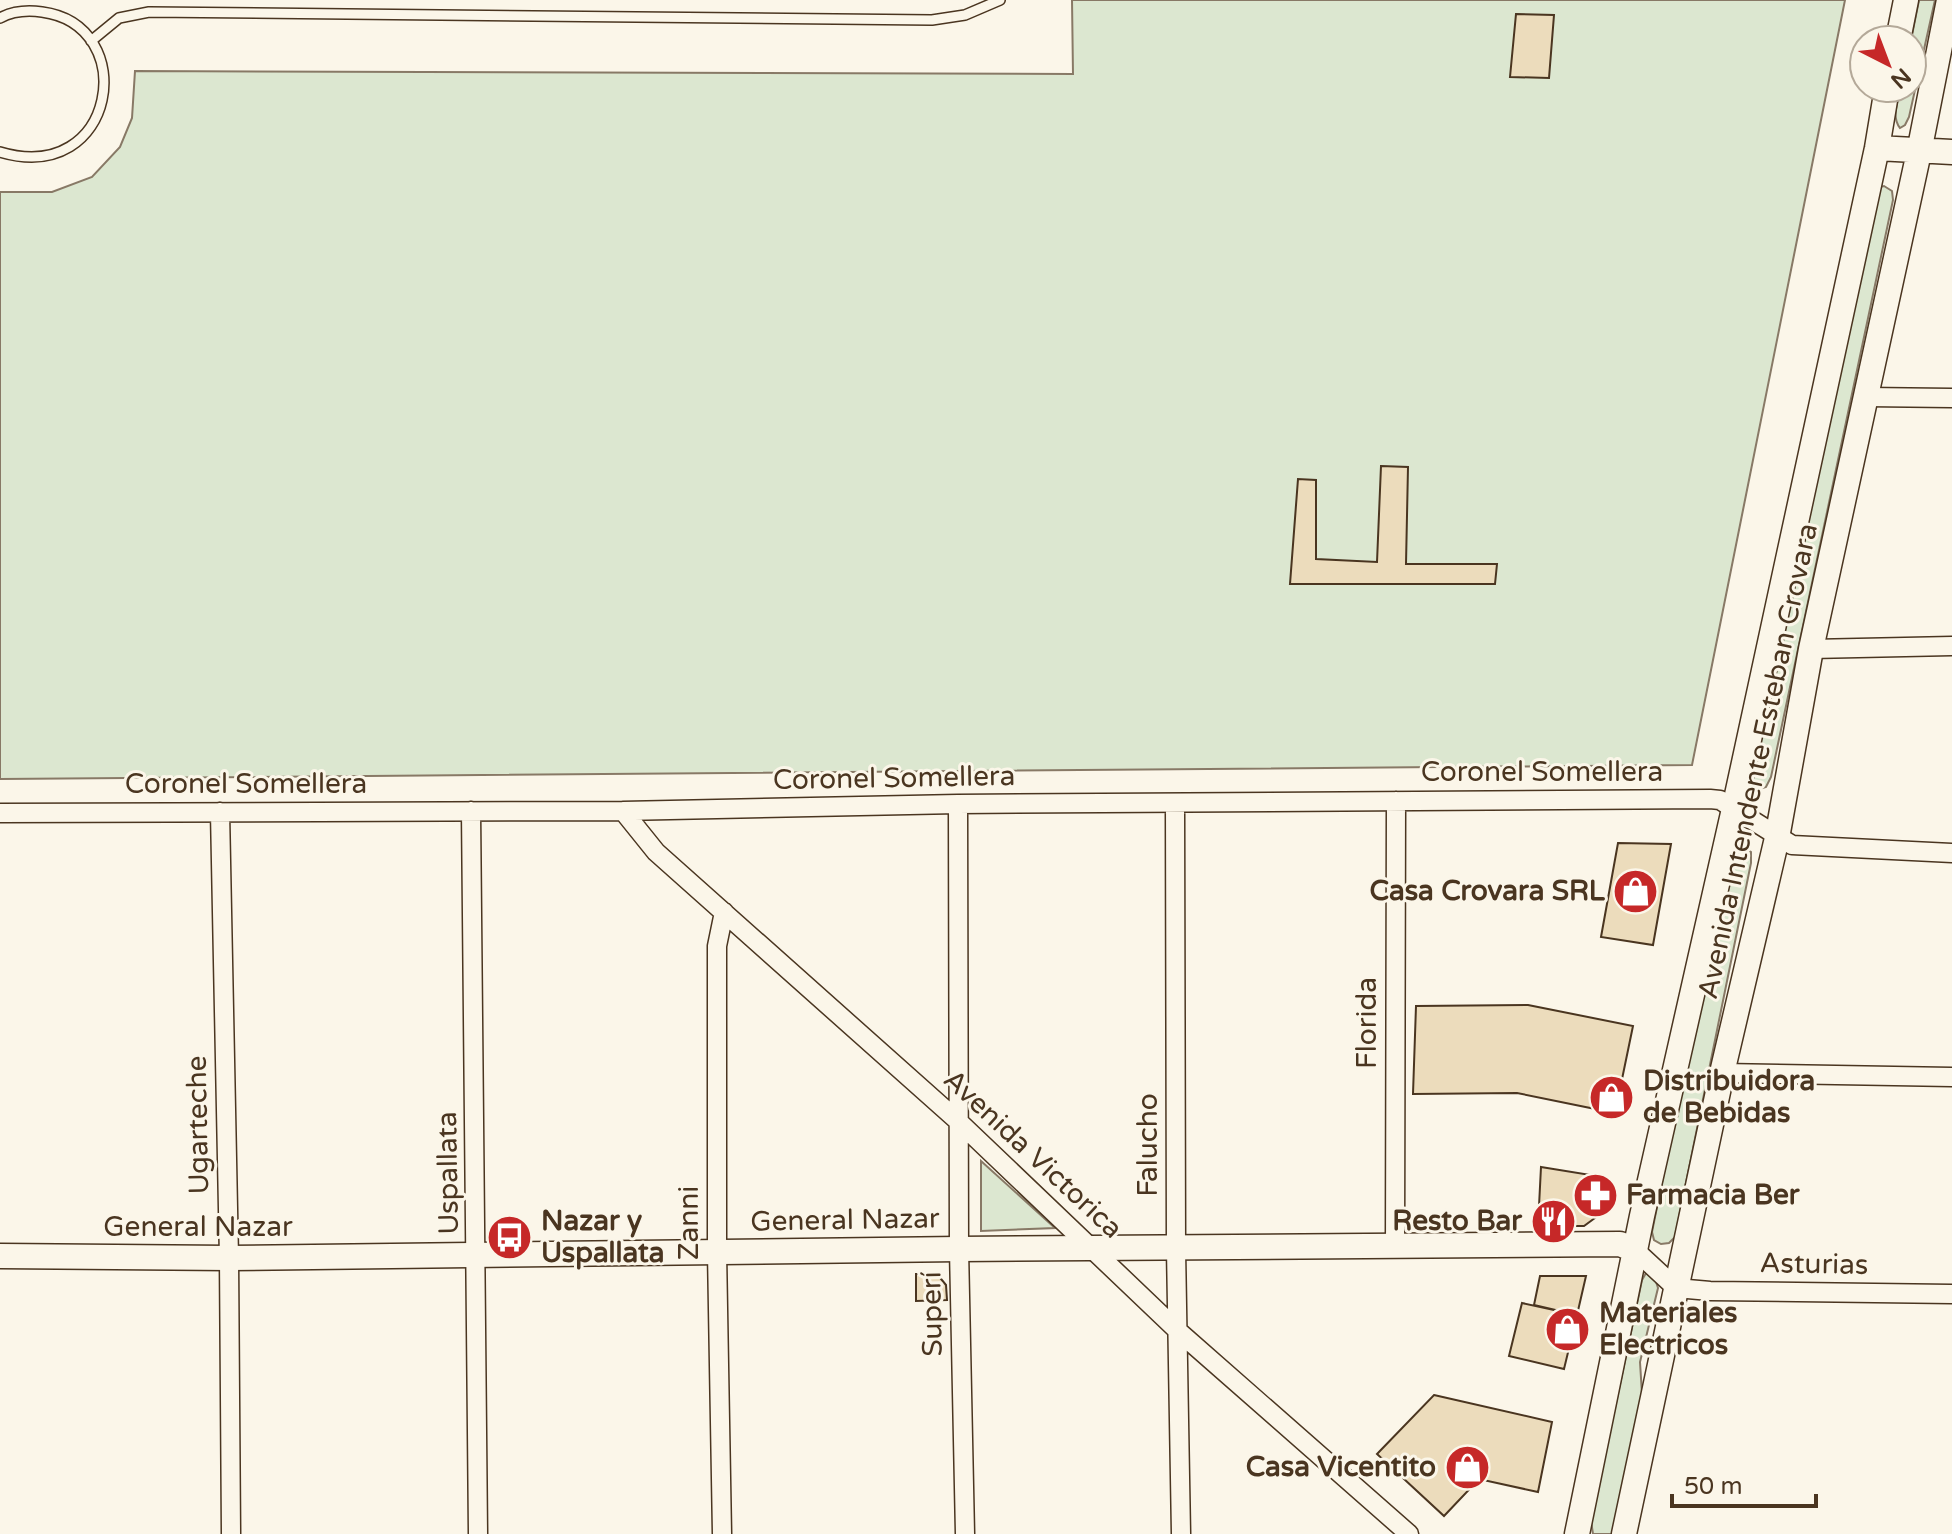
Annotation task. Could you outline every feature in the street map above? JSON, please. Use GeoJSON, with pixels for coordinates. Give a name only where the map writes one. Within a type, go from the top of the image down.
{"type":"FeatureCollection","features":[{"type":"Feature","properties":{"kind":"main road"},"geometry":{"type":"LineString","coordinates":[[1901,24],[1906,0]]}},
{"type":"Feature","properties":{"kind":"main road","name":"Avenida Intendente Esteban Crovara"},"geometry":{"type":"LineString","coordinates":[[1624,1534],[1722,1073],[1777,838],[1811,649],[1949,0]]}},
{"type":"Feature","properties":{"kind":"main road","name":"Avenida Intendente Esteban Crovara"},"geometry":{"type":"LineString","coordinates":[[1577,1534],[1635,1250],[1734,809],[1884,104]]}},
{"type":"Feature","properties":{"kind":"main road"},"geometry":{"type":"LineString","coordinates":[[1877,148],[1952,152]]}},
{"type":"Feature","properties":{"kind":"main road","name":"General Nazar"},"geometry":{"type":"LineString","coordinates":[[0,1256],[229,1258],[1620,1244],[1635,1250]]}},
{"type":"Feature","properties":{"kind":"street"},"geometry":{"type":"LineString","coordinates":[[1866,397],[1952,398]]}},
{"type":"Feature","properties":{"kind":"street"},"geometry":{"type":"LineString","coordinates":[[1811,649],[1952,646]]}},
{"type":"Feature","properties":{"kind":"street","name":"Coronel Somellera"},"geometry":{"type":"LineString","coordinates":[[0,813],[623,811],[958,804],[1710,799],[1720,800],[1777,838]]}},
{"type":"Feature","properties":{"kind":"street","name":"Florida"},"geometry":{"type":"LineString","coordinates":[[1395,1246],[1396,801]]}},
{"type":"Feature","properties":{"kind":"street","name":"Falucho"},"geometry":{"type":"LineString","coordinates":[[1175,803],[1176,1249],[1181,1534]]}},
{"type":"Feature","properties":{"kind":"street","name":"Superí"},"geometry":{"type":"LineString","coordinates":[[958,804],[959,1249],[965,1534]]}},
{"type":"Feature","properties":{"kind":"street","name":"Uspallata"},"geometry":{"type":"LineString","coordinates":[[471,811],[478,1534]]}},
{"type":"Feature","properties":{"kind":"street","name":"Avenida Victorica"},"geometry":{"type":"LineString","coordinates":[[623,811],[656,852],[958,1121],[1178,1331],[1409,1534]]}},
{"type":"Feature","properties":{"kind":"street","name":"Ugarteche"},"geometry":{"type":"LineString","coordinates":[[220,812],[231,1534]]}},
{"type":"Feature","properties":{"kind":"street"},"geometry":{"type":"LineString","coordinates":[[1777,838],[1792,845],[1952,853]]}},
{"type":"Feature","properties":{"kind":"street","name":"Zanni"},"geometry":{"type":"LineString","coordinates":[[722,1534],[717,1252],[717,946],[724,912]]}},
{"type":"Feature","properties":{"kind":"street"},"geometry":{"type":"LineString","coordinates":[[1722,1073],[1952,1077]]}},
{"type":"Feature","properties":{"kind":"street"},"geometry":{"type":"LineString","coordinates":[[1635,1250],[1676,1288]]}},
{"type":"Feature","properties":{"kind":"street","name":"Asturias"},"geometry":{"type":"LineString","coordinates":[[1676,1288],[1952,1294]]}},
{"type":"Feature","properties":{"kind":"lane"},"geometry":{"type":"LineString","coordinates":[[91,41],[119,18],[149,12],[932,20],[965,15],[1000,0]]}},
{"type":"Feature","properties":{"kind":"lane"},"geometry":{"type":"LineString","coordinates":[[0,18],[28,10],[53,13],[74,24],[91,41],[102,63],[105,87],[100,111],[87,132],[69,148],[46,157],[21,158],[0,152]]}},
{"type":"Feature","properties":{"kind":"green space"},"geometry":{"type":"Polygon","coordinates":[[[1072,0],[1845,0],[1692,765],[0,779],[0,192],[52,192],[92,177],[120,147],[132,118],[135,71],[1073,74],[1072,0]]]}},
{"type":"Feature","properties":{"kind":"green space"},"geometry":{"type":"Polygon","coordinates":[[[1919,0],[1935,0],[1928,32],[1928,24],[1914,24],[1919,0]]]}},
{"type":"Feature","properties":{"kind":"green space"},"geometry":{"type":"Polygon","coordinates":[[[1897,104],[1912,104],[1909,117],[1900,128],[1897,124],[1897,104]]]}},
{"type":"Feature","properties":{"kind":"green space"},"geometry":{"type":"Polygon","coordinates":[[[1884,186],[1892,191],[1893,200],[1771,777],[1766,787],[1757,790],[1748,783],[1875,188],[1884,186]]]}},
{"type":"Feature","properties":{"kind":"green space"},"geometry":{"type":"Polygon","coordinates":[[[1743,846],[1751,852],[1751,863],[1675,1237],[1669,1243],[1661,1244],[1654,1240],[1652,1232],[1727,859],[1733,849],[1743,846]]]}},
{"type":"Feature","properties":{"kind":"green space"},"geometry":{"type":"Polygon","coordinates":[[[981,1161],[1055,1228],[981,1231],[981,1161]]]}},
{"type":"Feature","properties":{"kind":"green space"},"geometry":{"type":"Polygon","coordinates":[[[1653,1272],[1658,1288],[1640,1362],[1642,1394],[1613,1534],[1593,1534],[1591,1521],[1642,1280],[1646,1273],[1653,1272]]]}},
{"type":"Feature","properties":{"kind":"building"},"geometry":{"type":"Polygon","coordinates":[[[1516,14],[1554,15],[1549,78],[1510,77],[1516,14]]]}},
{"type":"Feature","properties":{"kind":"building"},"geometry":{"type":"Polygon","coordinates":[[[1381,466],[1408,467],[1406,564],[1497,564],[1495,584],[1290,584],[1298,479],[1316,480],[1316,559],[1377,562],[1381,466]]]}},
{"type":"Feature","properties":{"kind":"building","name":"Casa Crovara SRL"},"geometry":{"type":"Polygon","coordinates":[[[1618,843],[1671,844],[1653,945],[1601,937],[1618,843]]]}},
{"type":"Feature","properties":{"kind":"building"},"geometry":{"type":"Polygon","coordinates":[[[1528,1005],[1633,1026],[1615,1113],[1517,1093],[1413,1094],[1416,1006],[1528,1005]]]}},
{"type":"Feature","properties":{"kind":"building"},"geometry":{"type":"Polygon","coordinates":[[[1541,1167],[1603,1177],[1599,1215],[1584,1226],[1538,1226],[1541,1167]]]}},
{"type":"Feature","properties":{"kind":"building"},"geometry":{"type":"Polygon","coordinates":[[[916,1274],[937,1274],[946,1285],[947,1300],[916,1301],[916,1274]]]}},
{"type":"Feature","properties":{"kind":"building"},"geometry":{"type":"Polygon","coordinates":[[[1540,1276],[1586,1276],[1577,1315],[1534,1305],[1540,1276]]]}},
{"type":"Feature","properties":{"kind":"building"},"geometry":{"type":"Polygon","coordinates":[[[1522,1303],[1577,1315],[1564,1369],[1509,1356],[1522,1303]]]}},
{"type":"Feature","properties":{"kind":"building","name":"Casa Vicentito"},"geometry":{"type":"Polygon","coordinates":[[[1434,1395],[1552,1422],[1538,1492],[1479,1479],[1444,1516],[1377,1454],[1434,1395]]]}},
{"type":"Feature","properties":{"kind":"place","name":"Casa Crovara SRL"},"geometry":{"type":"Point","coordinates":[1636,891]}},
{"type":"Feature","properties":{"kind":"place","name":"Distribuidora de Bebidas"},"geometry":{"type":"Point","coordinates":[1612,1097]}},
{"type":"Feature","properties":{"kind":"place","name":"Farmacia Ber"},"geometry":{"type":"Point","coordinates":[1595,1195]}},
{"type":"Feature","properties":{"kind":"place","name":"Resto Bar"},"geometry":{"type":"Point","coordinates":[1553,1221]}},
{"type":"Feature","properties":{"kind":"place","name":"Nazar y Uspallata"},"geometry":{"type":"Point","coordinates":[510,1237]}},
{"type":"Feature","properties":{"kind":"place","name":"Materiales Electricos"},"geometry":{"type":"Point","coordinates":[1568,1329]}},
{"type":"Feature","properties":{"kind":"place","name":"Casa Vicentito"},"geometry":{"type":"Point","coordinates":[1467,1467]}}]}
